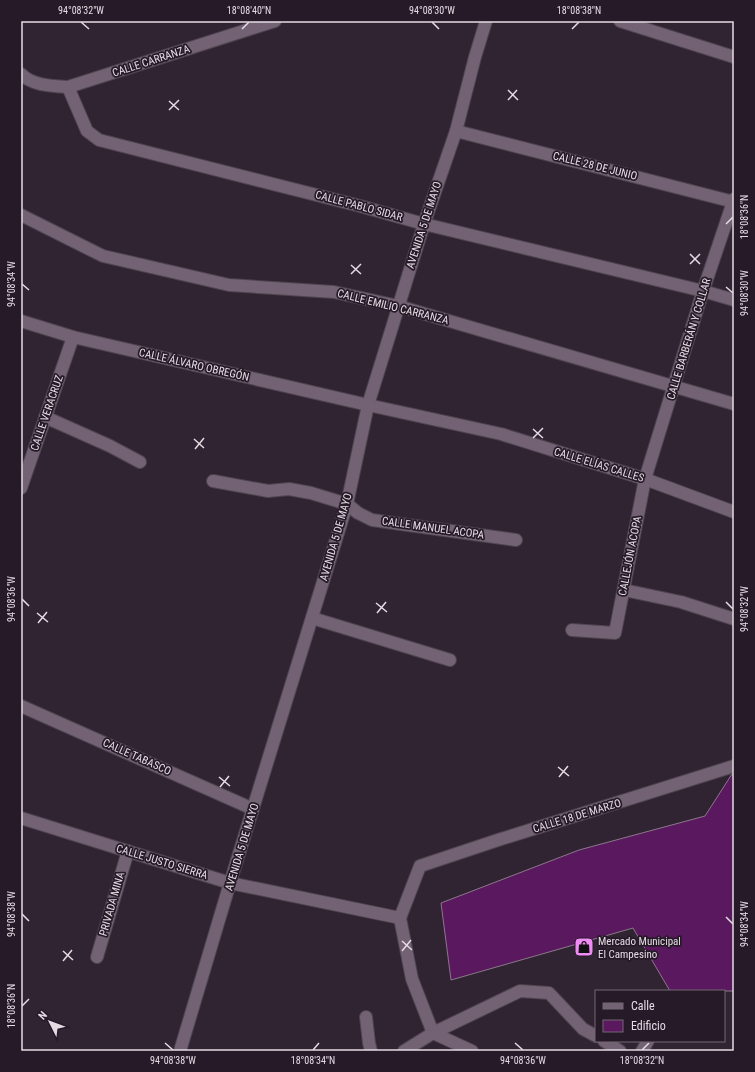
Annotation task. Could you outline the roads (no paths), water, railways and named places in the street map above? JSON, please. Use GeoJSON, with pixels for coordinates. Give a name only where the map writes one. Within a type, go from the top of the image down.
{"type":"FeatureCollection","features":[{"type":"Feature","properties":{"kind":"street","name":"CALLE CARRANZA"},"geometry":{"type":"LineString","coordinates":[[23,80],[46,86],[68,87],[275,21]]}},
{"type":"Feature","properties":{"kind":"street","name":"AVENIDA 5 DE MAYO"},"geometry":{"type":"LineString","coordinates":[[180,1051],[347,504],[368,404],[424,224],[456,131],[486,21]]}},
{"type":"Feature","properties":{"kind":"street"},"geometry":{"type":"LineString","coordinates":[[620,21],[734,57]]}},
{"type":"Feature","properties":{"kind":"street","name":"CALLE PABLO SIDAR"},"geometry":{"type":"LineString","coordinates":[[68,87],[87,130],[99,140],[360,206],[424,224],[703,291],[734,300]]}},
{"type":"Feature","properties":{"kind":"street","name":"CALLE 28 DE JUNIO"},"geometry":{"type":"LineString","coordinates":[[456,131],[734,201]]}},
{"type":"Feature","properties":{"kind":"street","name":"CALLE BARBERÁN Y COLLAR"},"geometry":{"type":"LineString","coordinates":[[644,480],[703,291],[734,201]]}},
{"type":"Feature","properties":{"kind":"street","name":"CALLE EMILIO CARRANZA"},"geometry":{"type":"LineString","coordinates":[[21,215],[103,256],[229,285],[334,292],[398,306],[734,404]]}},
{"type":"Feature","properties":{"kind":"street","name":"CALLE ÁLVARO OBREGÓN"},"geometry":{"type":"LineString","coordinates":[[21,321],[73,337],[368,404]]}},
{"type":"Feature","properties":{"kind":"street","name":"CALLE VERACRUZ"},"geometry":{"type":"LineString","coordinates":[[21,488],[73,337]]}},
{"type":"Feature","properties":{"kind":"street","name":"CALLE ELÍAS CALLES"},"geometry":{"type":"LineString","coordinates":[[368,404],[500,434],[644,480],[734,512]]}},
{"type":"Feature","properties":{"kind":"street"},"geometry":{"type":"LineString","coordinates":[[45,417],[110,446],[140,462]]}},
{"type":"Feature","properties":{"kind":"street","name":"CALLEJÓN ACOPA"},"geometry":{"type":"LineString","coordinates":[[572,630],[615,633],[644,480]]}},
{"type":"Feature","properties":{"kind":"street","name":"CALLE MANUEL ACOPA"},"geometry":{"type":"LineString","coordinates":[[213,481],[268,491],[289,489],[311,493],[347,504],[358,513],[372,520],[516,540]]}},
{"type":"Feature","properties":{"kind":"street"},"geometry":{"type":"LineString","coordinates":[[624,590],[681,602],[734,619]]}},
{"type":"Feature","properties":{"kind":"street"},"geometry":{"type":"LineString","coordinates":[[312,618],[450,660]]}},
{"type":"Feature","properties":{"kind":"street","name":"CALLE TABASCO"},"geometry":{"type":"LineString","coordinates":[[21,706],[253,809]]}},
{"type":"Feature","properties":{"kind":"street","name":"CALLE 18 DE MARZO"},"geometry":{"type":"LineString","coordinates":[[400,918],[420,866],[734,766]]}},
{"type":"Feature","properties":{"kind":"street","name":"CALLE JUSTO SIERRA"},"geometry":{"type":"LineString","coordinates":[[21,818],[230,884],[400,918]]}},
{"type":"Feature","properties":{"kind":"street","name":"PRIVADA MINA"},"geometry":{"type":"LineString","coordinates":[[97,957],[128,851]]}},
{"type":"Feature","properties":{"kind":"street"},"geometry":{"type":"LineString","coordinates":[[400,918],[412,979],[433,1033],[472,1051]]}},
{"type":"Feature","properties":{"kind":"street"},"geometry":{"type":"LineString","coordinates":[[404,1051],[433,1033],[520,991],[549,994],[583,1029],[595,1035]]}},
{"type":"Feature","properties":{"kind":"street"},"geometry":{"type":"LineString","coordinates":[[366,1017],[368,1043],[371,1051]]}},
{"type":"Feature","properties":{"kind":"street"},"geometry":{"type":"LineString","coordinates":[[606,1042],[620,1051]]}},
{"type":"Feature","properties":{"kind":"street"},"geometry":{"type":"LineString","coordinates":[[642,1051],[647,1042]]}},
{"type":"Feature","properties":{"kind":"place","name":"Mercado Municipal El Campesino"},"geometry":{"type":"Point","coordinates":[584,947]}}]}
